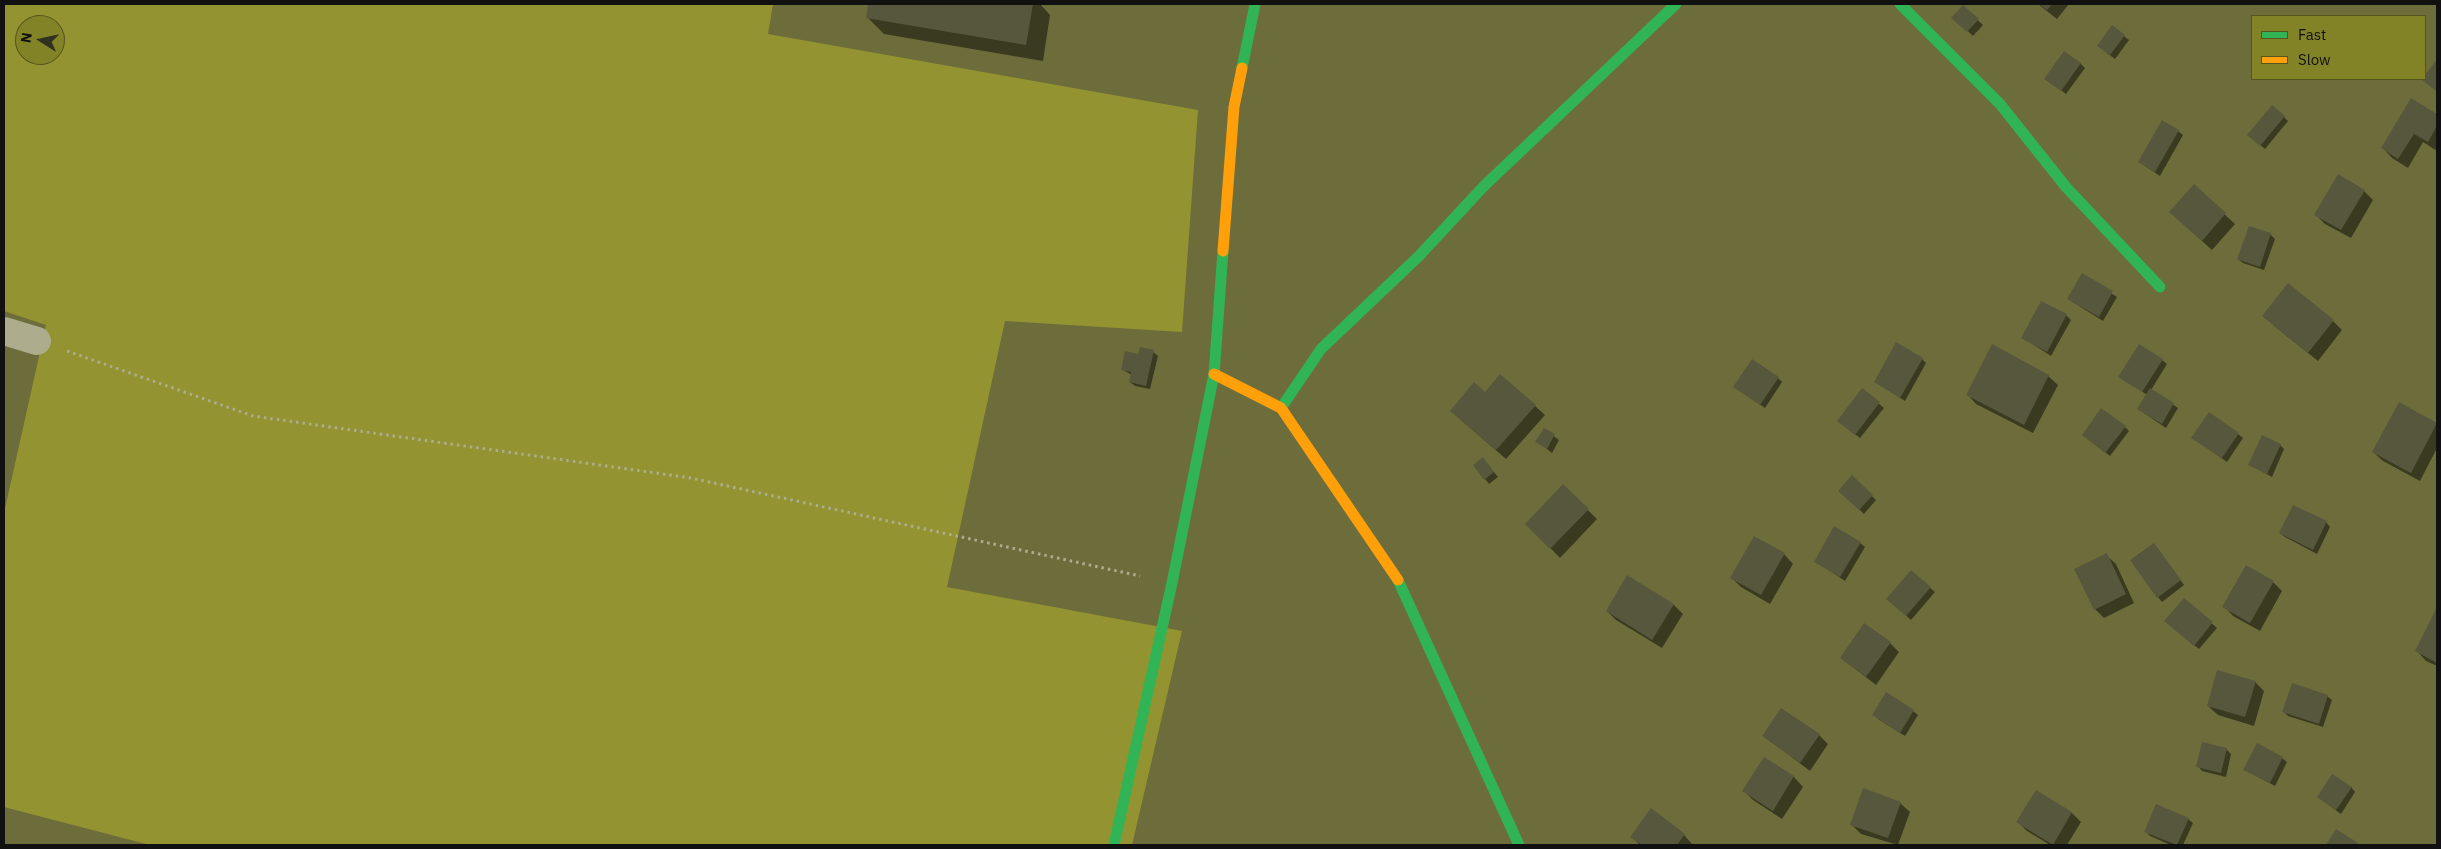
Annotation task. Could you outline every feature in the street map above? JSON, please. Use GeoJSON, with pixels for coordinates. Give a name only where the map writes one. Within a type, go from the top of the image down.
{"type":"FeatureCollection","features":[{"type":"Feature","properties":{"kind":"street"},"geometry":{"type":"LineString","coordinates":[[1114,845],[1172,583],[1214,374],[1234,108],[1255,4]]}},
{"type":"Feature","properties":{"kind":"street"},"geometry":{"type":"LineString","coordinates":[[1281,408],[1321,349],[1419,256],[1484,186],[1676,4]]}},
{"type":"Feature","properties":{"kind":"street"},"geometry":{"type":"LineString","coordinates":[[1900,4],[2000,104],[2066,187],[2160,287]]}},
{"type":"Feature","properties":{"kind":"street"},"geometry":{"type":"LineString","coordinates":[[4,331],[38,341]]}},
{"type":"Feature","properties":{"kind":"street"},"geometry":{"type":"LineString","coordinates":[[1214,374],[1281,408],[1401,584],[1519,845]]}},
{"type":"Feature","properties":{"kind":"path"},"geometry":{"type":"LineString","coordinates":[[38,341],[253,416],[691,478],[1172,583]]}},
{"type":"Feature","properties":{"kind":"shaded area"},"geometry":{"type":"Polygon","coordinates":[[[4,4],[773,4],[768,34],[1198,110],[1182,332],[1005,321],[947,587],[1182,631],[1132,845],[150,845],[4,807],[4,513],[46,325],[4,311],[4,4]]]}},
{"type":"Feature","properties":{"kind":"building"},"geometry":{"type":"Polygon","coordinates":[[[868,4],[1033,4],[1026,45],[866,18],[868,4]]]}},
{"type":"Feature","properties":{"kind":"building"},"geometry":{"type":"Polygon","coordinates":[[[2039,4],[2052,4],[2047,10],[2039,4]]]}},
{"type":"Feature","properties":{"kind":"building"},"geometry":{"type":"Polygon","coordinates":[[[1963,5],[1979,19],[1967,32],[1951,18],[1963,5]]]}},
{"type":"Feature","properties":{"kind":"building"},"geometry":{"type":"Polygon","coordinates":[[[2112,25],[2125,35],[2110,55],[2097,46],[2112,25]]]}},
{"type":"Feature","properties":{"kind":"building"},"geometry":{"type":"Polygon","coordinates":[[[2064,51],[2081,63],[2061,91],[2044,79],[2064,51]]]}},
{"type":"Feature","properties":{"kind":"building"},"geometry":{"type":"Polygon","coordinates":[[[2437,59],[2437,92],[2422,80],[2426,80],[2426,74],[2437,59]]]}},
{"type":"Feature","properties":{"kind":"building"},"geometry":{"type":"Polygon","coordinates":[[[2411,98],[2437,114],[2437,126],[2428,142],[2414,134],[2398,159],[2381,148],[2411,98]]]}},
{"type":"Feature","properties":{"kind":"building"},"geometry":{"type":"Polygon","coordinates":[[[2272,105],[2285,116],[2260,146],[2247,135],[2272,105]]]}},
{"type":"Feature","properties":{"kind":"building"},"geometry":{"type":"Polygon","coordinates":[[[2162,120],[2179,130],[2155,172],[2138,162],[2162,120]]]}},
{"type":"Feature","properties":{"kind":"building"},"geometry":{"type":"Polygon","coordinates":[[[2338,174],[2365,190],[2341,230],[2314,215],[2338,174]]]}},
{"type":"Feature","properties":{"kind":"building"},"geometry":{"type":"Polygon","coordinates":[[[2194,184],[2226,213],[2202,241],[2169,212],[2194,184]]]}},
{"type":"Feature","properties":{"kind":"building"},"geometry":{"type":"Polygon","coordinates":[[[2249,226],[2271,233],[2260,267],[2237,259],[2249,226]]]}},
{"type":"Feature","properties":{"kind":"building"},"geometry":{"type":"Polygon","coordinates":[[[2082,273],[2113,291],[2099,317],[2067,299],[2082,273]]]}},
{"type":"Feature","properties":{"kind":"building"},"geometry":{"type":"Polygon","coordinates":[[[2288,283],[2334,320],[2308,353],[2262,316],[2288,283]]]}},
{"type":"Feature","properties":{"kind":"building"},"geometry":{"type":"Polygon","coordinates":[[[2041,301],[2067,314],[2047,352],[2021,338],[2041,301]]]}},
{"type":"Feature","properties":{"kind":"building"},"geometry":{"type":"Polygon","coordinates":[[[1896,342],[1923,358],[1900,398],[1874,382],[1896,342]]]}},
{"type":"Feature","properties":{"kind":"building"},"geometry":{"type":"Polygon","coordinates":[[[1992,344],[2049,375],[2024,425],[1966,395],[1992,344]]]}},
{"type":"Feature","properties":{"kind":"building"},"geometry":{"type":"Polygon","coordinates":[[[2139,344],[2163,359],[2142,392],[2118,377],[2139,344]]]}},
{"type":"Feature","properties":{"kind":"building"},"geometry":{"type":"Polygon","coordinates":[[[1140,347],[1154,350],[1146,386],[1129,382],[1131,372],[1121,370],[1125,351],[1138,354],[1140,347]]]}},
{"type":"Feature","properties":{"kind":"building"},"geometry":{"type":"Polygon","coordinates":[[[1752,359],[1779,377],[1760,405],[1733,387],[1752,359]]]}},
{"type":"Feature","properties":{"kind":"building"},"geometry":{"type":"Polygon","coordinates":[[[1500,374],[1536,405],[1496,450],[1450,411],[1474,382],[1485,392],[1500,374]]]}},
{"type":"Feature","properties":{"kind":"building"},"geometry":{"type":"Polygon","coordinates":[[[1862,388],[1880,402],[1855,435],[1837,421],[1862,388]]]}},
{"type":"Feature","properties":{"kind":"building"},"geometry":{"type":"Polygon","coordinates":[[[2150,388],[2174,403],[2162,424],[2137,409],[2150,388]]]}},
{"type":"Feature","properties":{"kind":"building"},"geometry":{"type":"Polygon","coordinates":[[[2399,402],[2437,423],[2411,473],[2372,452],[2399,402]]]}},
{"type":"Feature","properties":{"kind":"building"},"geometry":{"type":"Polygon","coordinates":[[[2101,408],[2126,426],[2105,453],[2082,435],[2101,408]]]}},
{"type":"Feature","properties":{"kind":"building"},"geometry":{"type":"Polygon","coordinates":[[[2209,412],[2239,433],[2222,458],[2191,438],[2209,412]]]}},
{"type":"Feature","properties":{"kind":"building"},"geometry":{"type":"Polygon","coordinates":[[[1544,428],[1555,434],[1547,449],[1535,442],[1544,428]]]}},
{"type":"Feature","properties":{"kind":"building"},"geometry":{"type":"Polygon","coordinates":[[[2262,435],[2281,444],[2267,474],[2248,465],[2262,435]]]}},
{"type":"Feature","properties":{"kind":"building"},"geometry":{"type":"Polygon","coordinates":[[[1483,457],[1494,472],[1484,480],[1473,465],[1483,457]]]}},
{"type":"Feature","properties":{"kind":"building"},"geometry":{"type":"Polygon","coordinates":[[[1852,475],[1873,495],[1859,510],[1838,491],[1852,475]]]}},
{"type":"Feature","properties":{"kind":"building"},"geometry":{"type":"Polygon","coordinates":[[[1563,484],[1589,509],[1550,549],[1525,524],[1563,484]]]}},
{"type":"Feature","properties":{"kind":"building"},"geometry":{"type":"Polygon","coordinates":[[[2293,505],[2327,521],[2313,550],[2279,533],[2293,505]]]}},
{"type":"Feature","properties":{"kind":"building"},"geometry":{"type":"Polygon","coordinates":[[[1834,526],[1861,542],[1840,577],[1814,562],[1834,526]]]}},
{"type":"Feature","properties":{"kind":"building"},"geometry":{"type":"Polygon","coordinates":[[[1754,536],[1785,553],[1761,595],[1730,578],[1754,536]]]}},
{"type":"Feature","properties":{"kind":"building"},"geometry":{"type":"Polygon","coordinates":[[[2154,543],[2181,580],[2157,598],[2130,560],[2154,543]]]}},
{"type":"Feature","properties":{"kind":"building"},"geometry":{"type":"Polygon","coordinates":[[[2107,553],[2126,594],[2094,610],[2074,569],[2107,553]]]}},
{"type":"Feature","properties":{"kind":"building"},"geometry":{"type":"Polygon","coordinates":[[[2246,565],[2274,581],[2250,623],[2222,607],[2246,565]]]}},
{"type":"Feature","properties":{"kind":"building"},"geometry":{"type":"Polygon","coordinates":[[[1911,570],[1931,587],[1906,616],[1886,599],[1911,570]]]}},
{"type":"Feature","properties":{"kind":"building"},"geometry":{"type":"Polygon","coordinates":[[[1627,575],[1674,604],[1652,640],[1606,611],[1627,575]]]}},
{"type":"Feature","properties":{"kind":"building"},"geometry":{"type":"Polygon","coordinates":[[[2184,598],[2213,622],[2194,646],[2164,621],[2184,598]]]}},
{"type":"Feature","properties":{"kind":"building"},"geometry":{"type":"Polygon","coordinates":[[[2437,607],[2437,663],[2415,651],[2437,607]]]}},
{"type":"Feature","properties":{"kind":"building"},"geometry":{"type":"Polygon","coordinates":[[[1864,623],[1891,642],[1866,677],[1840,658],[1864,623]]]}},
{"type":"Feature","properties":{"kind":"building"},"geometry":{"type":"Polygon","coordinates":[[[2217,670],[2256,681],[2245,717],[2207,706],[2217,670]]]}},
{"type":"Feature","properties":{"kind":"building"},"geometry":{"type":"Polygon","coordinates":[[[2292,683],[2328,695],[2319,724],[2282,712],[2292,683]]]}},
{"type":"Feature","properties":{"kind":"building"},"geometry":{"type":"Polygon","coordinates":[[[1886,692],[1914,710],[1900,733],[1872,715],[1886,692]]]}},
{"type":"Feature","properties":{"kind":"building"},"geometry":{"type":"Polygon","coordinates":[[[1781,708],[1820,734],[1800,763],[1762,736],[1781,708]]]}},
{"type":"Feature","properties":{"kind":"building"},"geometry":{"type":"Polygon","coordinates":[[[2202,742],[2227,748],[2221,773],[2196,767],[2202,742]]]}},
{"type":"Feature","properties":{"kind":"building"},"geometry":{"type":"Polygon","coordinates":[[[2257,743],[2283,757],[2270,783],[2243,770],[2257,743]]]}},
{"type":"Feature","properties":{"kind":"building"},"geometry":{"type":"Polygon","coordinates":[[[1764,757],[1794,776],[1773,811],[1742,791],[1764,757]]]}},
{"type":"Feature","properties":{"kind":"building"},"geometry":{"type":"Polygon","coordinates":[[[2332,774],[2352,787],[2336,810],[2317,797],[2332,774]]]}},
{"type":"Feature","properties":{"kind":"building"},"geometry":{"type":"Polygon","coordinates":[[[1863,788],[1901,802],[1888,838],[1850,825],[1863,788]]]}},
{"type":"Feature","properties":{"kind":"building"},"geometry":{"type":"Polygon","coordinates":[[[2036,790],[2072,812],[2053,845],[2016,822],[2036,790]]]}},
{"type":"Feature","properties":{"kind":"building"},"geometry":{"type":"Polygon","coordinates":[[[2156,804],[2189,818],[2177,845],[2144,832],[2156,804]]]}},
{"type":"Feature","properties":{"kind":"building"},"geometry":{"type":"Polygon","coordinates":[[[1651,808],[1685,834],[1677,845],[1642,845],[1630,837],[1651,808]]]}},
{"type":"Feature","properties":{"kind":"building"},"geometry":{"type":"Polygon","coordinates":[[[2336,829],[2358,843],[2357,845],[2326,845],[2336,829]]]}},
{"type":"Feature","properties":{"kind":"traffic: fast"},"geometry":{"type":"LineString","coordinates":[[1242,68],[1255,4]]}},
{"type":"Feature","properties":{"kind":"traffic: fast"},"geometry":{"type":"LineString","coordinates":[[1281,408],[1321,349],[1419,256],[1484,186],[1676,4]]}},
{"type":"Feature","properties":{"kind":"traffic: fast"},"geometry":{"type":"LineString","coordinates":[[1900,4],[2000,104],[2066,187],[2160,287]]}},
{"type":"Feature","properties":{"kind":"traffic: fast"},"geometry":{"type":"LineString","coordinates":[[1114,845],[1172,583],[1214,374],[1223,251]]}},
{"type":"Feature","properties":{"kind":"traffic: fast"},"geometry":{"type":"LineString","coordinates":[[1398,580],[1519,845]]}},
{"type":"Feature","properties":{"kind":"traffic: slow"},"geometry":{"type":"LineString","coordinates":[[1223,251],[1234,107],[1242,68]]}},
{"type":"Feature","properties":{"kind":"traffic: slow"},"geometry":{"type":"LineString","coordinates":[[1214,374],[1281,408],[1398,580]]}}]}
